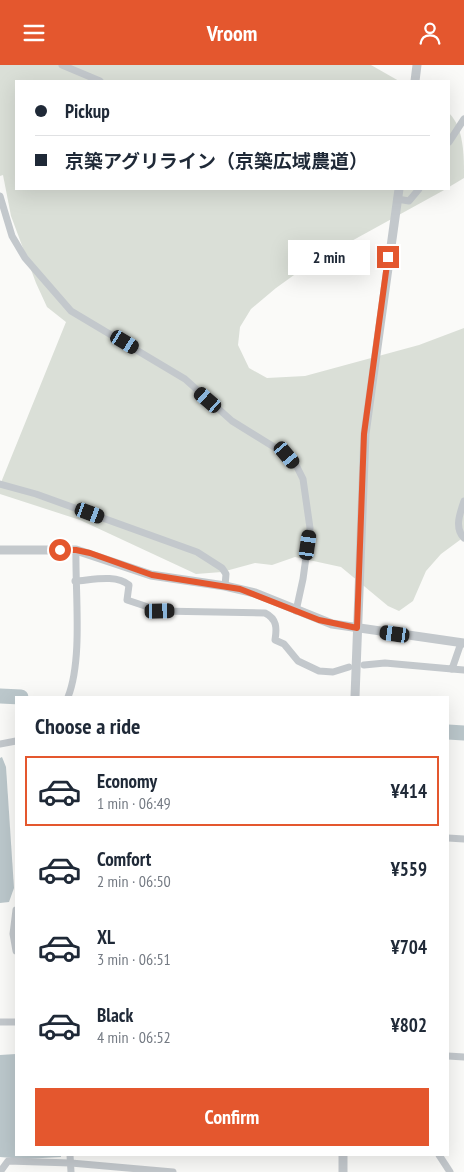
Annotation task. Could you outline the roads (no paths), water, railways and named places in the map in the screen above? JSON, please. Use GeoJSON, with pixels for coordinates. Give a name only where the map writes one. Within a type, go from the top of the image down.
{"type":"FeatureCollection","features":[{"type":"Feature","properties":{"kind":"street"},"geometry":{"type":"LineString","coordinates":[[62,65],[98,80]]}},
{"type":"Feature","properties":{"kind":"street"},"geometry":{"type":"LineString","coordinates":[[414,80],[417,65]]}},
{"type":"Feature","properties":{"kind":"street"},"geometry":{"type":"LineString","coordinates":[[450,140],[464,119]]}},
{"type":"Feature","properties":{"kind":"street"},"geometry":{"type":"LineString","coordinates":[[355,696],[364,434],[399,190]]}},
{"type":"Feature","properties":{"kind":"street"},"geometry":{"type":"LineString","coordinates":[[397,199],[409,201],[418,190]]}},
{"type":"Feature","properties":{"kind":"street"},"geometry":{"type":"LineString","coordinates":[[0,196],[12,236],[25,259],[71,311],[185,379],[232,421],[287,455],[297,467],[304,479],[310,528],[303,579],[296,611]]}},
{"type":"Feature","properties":{"kind":"street"},"geometry":{"type":"LineString","coordinates":[[0,484],[36,494],[197,552],[222,568],[226,574],[225,586]]}},
{"type":"Feature","properties":{"kind":"street"},"geometry":{"type":"LineString","coordinates":[[464,501],[458,519],[459,530],[464,539]]}},
{"type":"Feature","properties":{"kind":"street"},"geometry":{"type":"LineString","coordinates":[[68,696],[74,683],[76,550]]}},
{"type":"Feature","properties":{"kind":"street"},"geometry":{"type":"LineString","coordinates":[[0,551],[76,550],[152,575],[225,586],[255,593],[332,624],[462,643],[452,669]]}},
{"type":"Feature","properties":{"kind":"street"},"geometry":{"type":"LineString","coordinates":[[76,581],[115,579],[124,581],[129,585],[127,600],[160,611],[265,613],[272,616],[276,623],[275,640],[284,644],[298,661],[319,671],[333,672],[349,667]]}},
{"type":"Feature","properties":{"kind":"street"},"geometry":{"type":"LineString","coordinates":[[364,665],[385,663],[464,670]]}},
{"type":"Feature","properties":{"kind":"street"},"geometry":{"type":"LineString","coordinates":[[0,745],[15,741]]}},
{"type":"Feature","properties":{"kind":"street"},"geometry":{"type":"LineString","coordinates":[[449,838],[464,839]]}},
{"type":"Feature","properties":{"kind":"street"},"geometry":{"type":"LineString","coordinates":[[15,918],[13,934],[15,945]]}},
{"type":"Feature","properties":{"kind":"street"},"geometry":{"type":"LineString","coordinates":[[0,1022],[15,1022]]}},
{"type":"Feature","properties":{"kind":"street"},"geometry":{"type":"LineString","coordinates":[[449,1056],[464,1057]]}},
{"type":"Feature","properties":{"kind":"street"},"geometry":{"type":"LineString","coordinates":[[70,1156],[71,1172]]}},
{"type":"Feature","properties":{"kind":"street"},"geometry":{"type":"LineString","coordinates":[[343,1156],[343,1172]]}},
{"type":"Feature","properties":{"kind":"street"},"geometry":{"type":"LineString","coordinates":[[440,1156],[450,1172]]}},
{"type":"Feature","properties":{"kind":"street"},"geometry":{"type":"LineString","coordinates":[[0,1172],[8,1161],[71,1163],[173,1172]]}},
{"type":"Feature","properties":{"kind":"waterway"},"geometry":{"type":"LineString","coordinates":[[0,696],[15,697]]}},
{"type":"Feature","properties":{"kind":"waterway"},"geometry":{"type":"LineString","coordinates":[[449,732],[464,733]]}}]}
